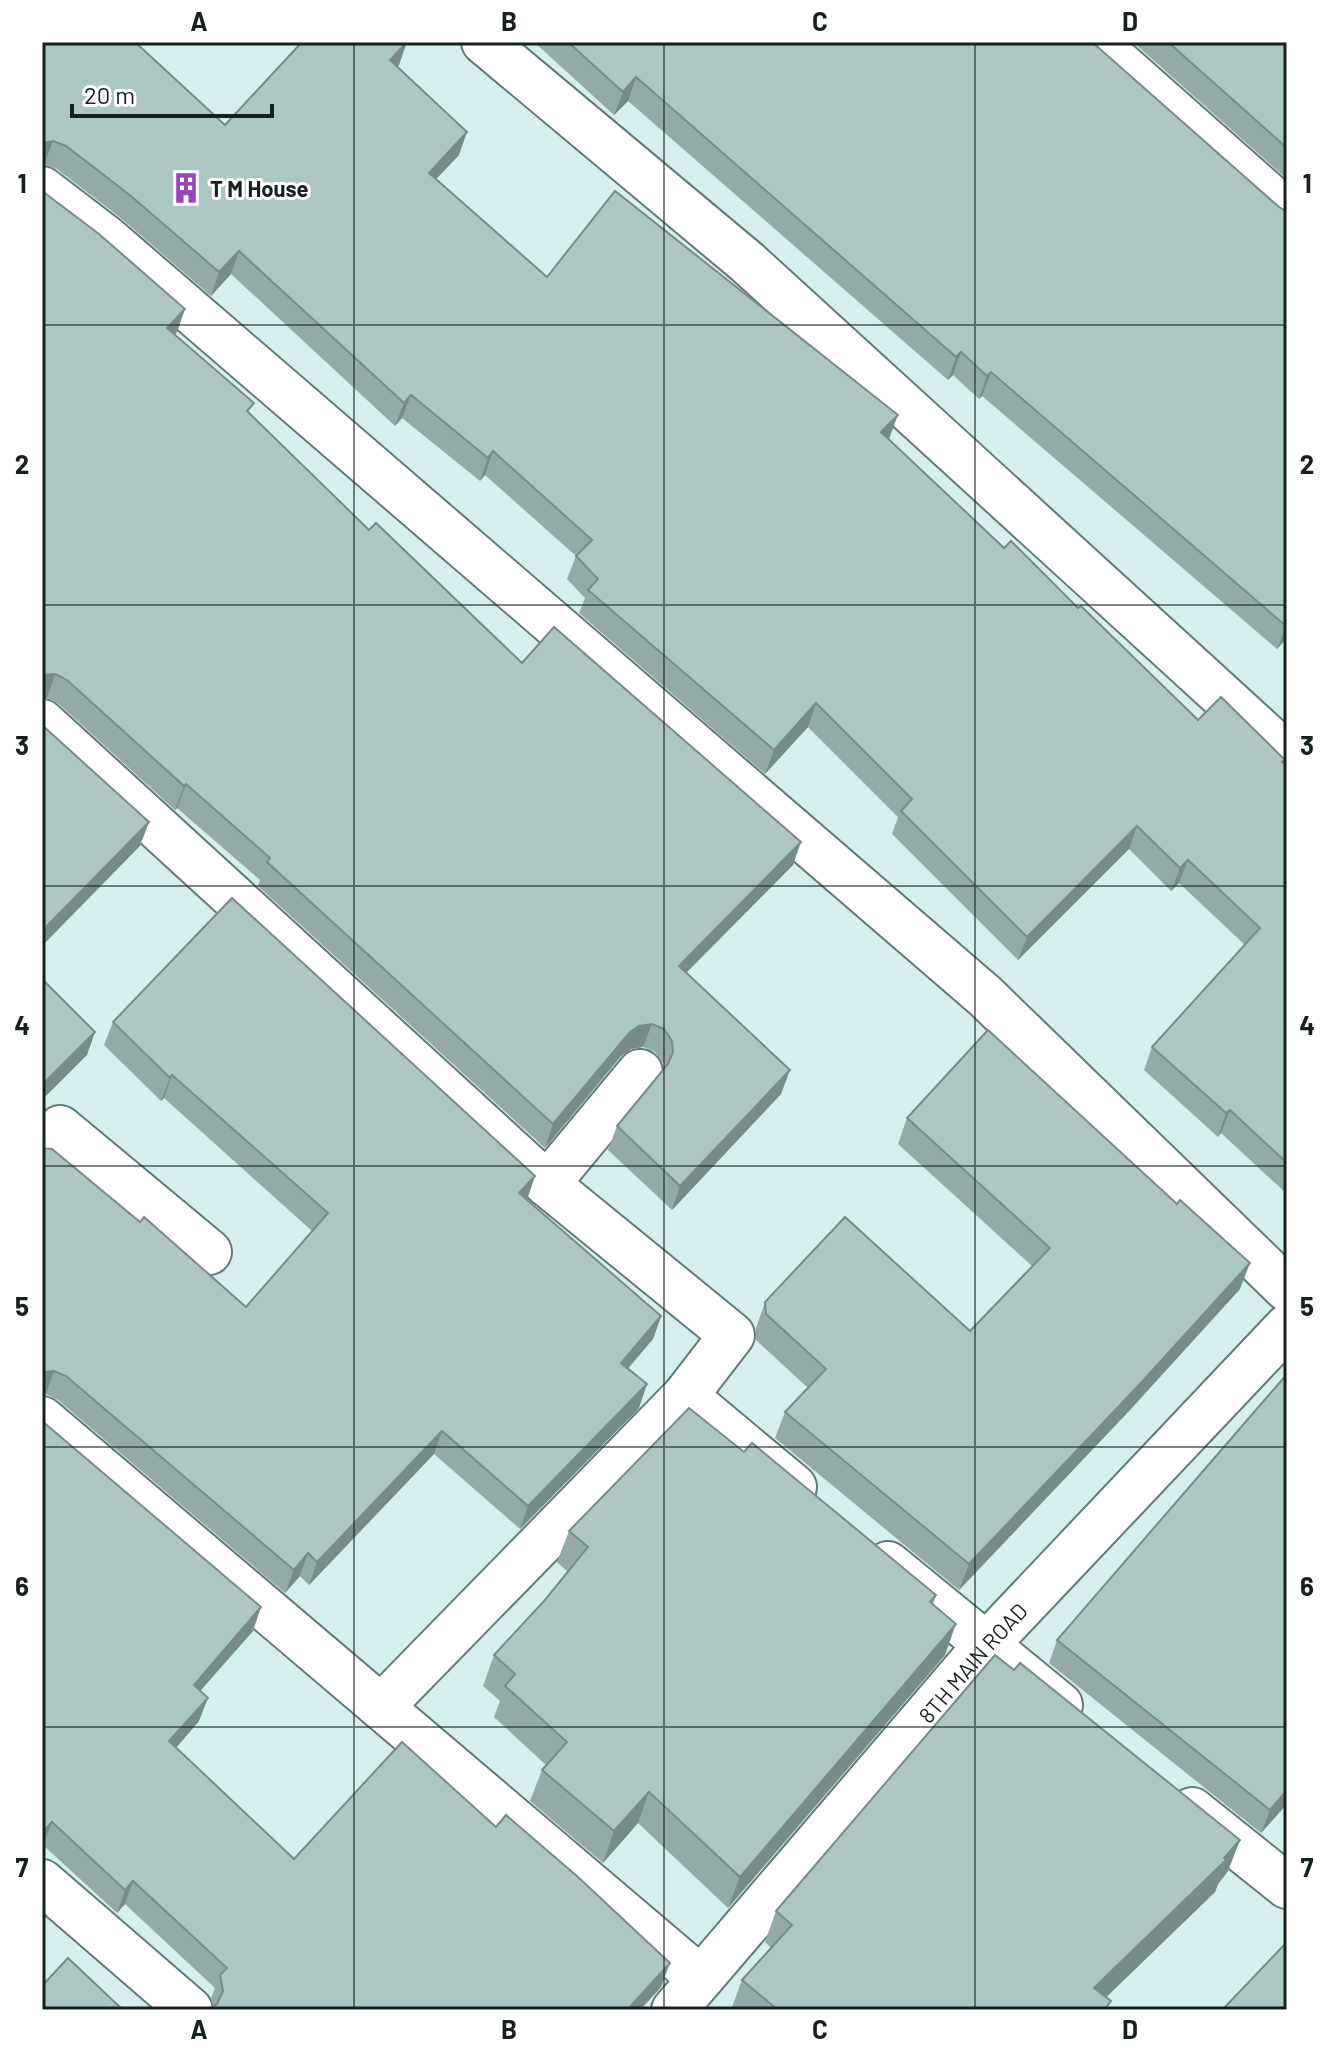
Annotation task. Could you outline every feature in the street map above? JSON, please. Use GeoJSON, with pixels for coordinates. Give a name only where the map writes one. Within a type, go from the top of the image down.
{"type":"FeatureCollection","features":[{"type":"Feature","properties":{"kind":"street"},"geometry":{"type":"LineString","coordinates":[[484,42],[747,262],[1287,755]]}},
{"type":"Feature","properties":{"kind":"street"},"geometry":{"type":"LineString","coordinates":[[1095,42],[1287,212]]}},
{"type":"Feature","properties":{"kind":"street"},"geometry":{"type":"LineString","coordinates":[[42,189],[106,238],[985,996],[1287,1289]]}},
{"type":"Feature","properties":{"kind":"street"},"geometry":{"type":"LineString","coordinates":[[42,722],[547,1184],[732,1335],[685,1396],[381,1707]]}},
{"type":"Feature","properties":{"kind":"street"},"geometry":{"type":"LineString","coordinates":[[547,1184],[640,1072]]}},
{"type":"Feature","properties":{"kind":"street"},"geometry":{"type":"LineString","coordinates":[[42,1148],[60,1128],[209,1252]]}},
{"type":"Feature","properties":{"kind":"street","name":"8TH MAIN ROAD"},"geometry":{"type":"LineString","coordinates":[[687,1994],[986,1645],[1287,1327]]}},
{"type":"Feature","properties":{"kind":"street"},"geometry":{"type":"LineString","coordinates":[[685,1396],[1095,1732]]}},
{"type":"Feature","properties":{"kind":"street"},"geometry":{"type":"LineString","coordinates":[[42,1419],[381,1707],[687,1994]]}},
{"type":"Feature","properties":{"kind":"street"},"geometry":{"type":"LineString","coordinates":[[1167,1790],[1287,1886]]}},
{"type":"Feature","properties":{"kind":"street"},"geometry":{"type":"LineString","coordinates":[[42,1882],[190,2010]]}},
{"type":"Feature","properties":{"kind":"building"},"geometry":{"type":"Polygon","coordinates":[[[42,42],[135,42],[225,125],[302,42],[407,42],[390,60],[467,132],[429,173],[547,277],[615,191],[898,415],[881,432],[1004,548],[1011,541],[1198,720],[1221,697],[1285,760],[1282,762],[1287,767],[1287,1163],[1230,1110],[1226,1113],[1152,1047],[1260,928],[1188,860],[1180,868],[1137,826],[1027,937],[901,811],[912,799],[816,703],[774,750],[588,590],[598,579],[576,556],[592,540],[493,451],[488,458],[411,395],[404,403],[239,251],[219,272],[131,196],[66,146],[53,141],[42,143],[42,42]]]}},
{"type":"Feature","properties":{"kind":"building"},"geometry":{"type":"Polygon","coordinates":[[[568,42],[1092,42],[1287,212],[1287,625],[991,372],[987,376],[961,352],[956,357],[636,77],[623,92],[568,42]]]}},
{"type":"Feature","properties":{"kind":"building"},"geometry":{"type":"Polygon","coordinates":[[[1168,42],[1287,42],[1287,148],[1168,42]]]}},
{"type":"Feature","properties":{"kind":"building"},"geometry":{"type":"Polygon","coordinates":[[[42,191],[99,234],[185,309],[167,328],[254,403],[247,411],[369,530],[376,523],[522,663],[554,627],[801,842],[679,966],[790,1070],[680,1186],[617,1126],[668,1064],[673,1052],[672,1041],[664,1029],[652,1024],[639,1026],[630,1032],[553,1124],[267,862],[270,858],[186,784],[184,786],[67,680],[55,674],[42,675],[42,191]]]}},
{"type":"Feature","properties":{"kind":"building"},"geometry":{"type":"Polygon","coordinates":[[[42,725],[149,822],[42,931],[42,725]]]}},
{"type":"Feature","properties":{"kind":"building"},"geometry":{"type":"Polygon","coordinates":[[[232,898],[535,1176],[519,1193],[661,1316],[621,1363],[647,1384],[528,1506],[442,1431],[317,1562],[308,1553],[294,1570],[66,1376],[54,1371],[42,1372],[42,1148],[52,1149],[140,1222],[144,1217],[246,1307],[328,1213],[172,1075],[170,1078],[113,1022],[232,898]]]}},
{"type":"Feature","properties":{"kind":"building"},"geometry":{"type":"Polygon","coordinates":[[[42,979],[95,1032],[42,1085],[42,979]]]}},
{"type":"Feature","properties":{"kind":"building"},"geometry":{"type":"Polygon","coordinates":[[[988,1030],[1177,1204],[1180,1200],[1250,1263],[969,1564],[785,1412],[826,1369],[766,1314],[765,1302],[845,1217],[970,1331],[1050,1248],[907,1118],[988,1030]]]}},
{"type":"Feature","properties":{"kind":"building"},"geometry":{"type":"Polygon","coordinates":[[[1287,1374],[1287,1790],[1270,1810],[1057,1640],[1287,1374]]]}},
{"type":"Feature","properties":{"kind":"building"},"geometry":{"type":"Polygon","coordinates":[[[689,1408],[744,1452],[752,1443],[936,1595],[930,1602],[956,1624],[740,1877],[649,1792],[614,1831],[542,1770],[567,1742],[505,1686],[515,1674],[494,1655],[588,1547],[569,1531],[689,1408]]]}},
{"type":"Feature","properties":{"kind":"building"},"geometry":{"type":"Polygon","coordinates":[[[42,1421],[261,1607],[194,1685],[208,1698],[169,1741],[294,1859],[402,1742],[496,1827],[506,1815],[670,1963],[627,2010],[207,2010],[217,2004],[223,1991],[220,1975],[227,1968],[133,1881],[125,1890],[52,1822],[42,1833],[42,1421]]]}},
{"type":"Feature","properties":{"kind":"building"},"geometry":{"type":"Polygon","coordinates":[[[995,1655],[1014,1670],[1020,1663],[1240,1840],[1224,1858],[1226,1860],[1094,1988],[1111,2001],[1104,2010],[778,2010],[742,1980],[792,1925],[776,1911],[995,1655]]]}},
{"type":"Feature","properties":{"kind":"building"},"geometry":{"type":"Polygon","coordinates":[[[1287,1942],[1287,2010],[1222,2010],[1287,1942]]]}},
{"type":"Feature","properties":{"kind":"building"},"geometry":{"type":"Polygon","coordinates":[[[68,1958],[123,2010],[42,2010],[42,1986],[68,1958]]]}},
{"type":"Feature","properties":{"kind":"place","name":"T M House"},"geometry":{"type":"Point","coordinates":[186,188]}}]}
